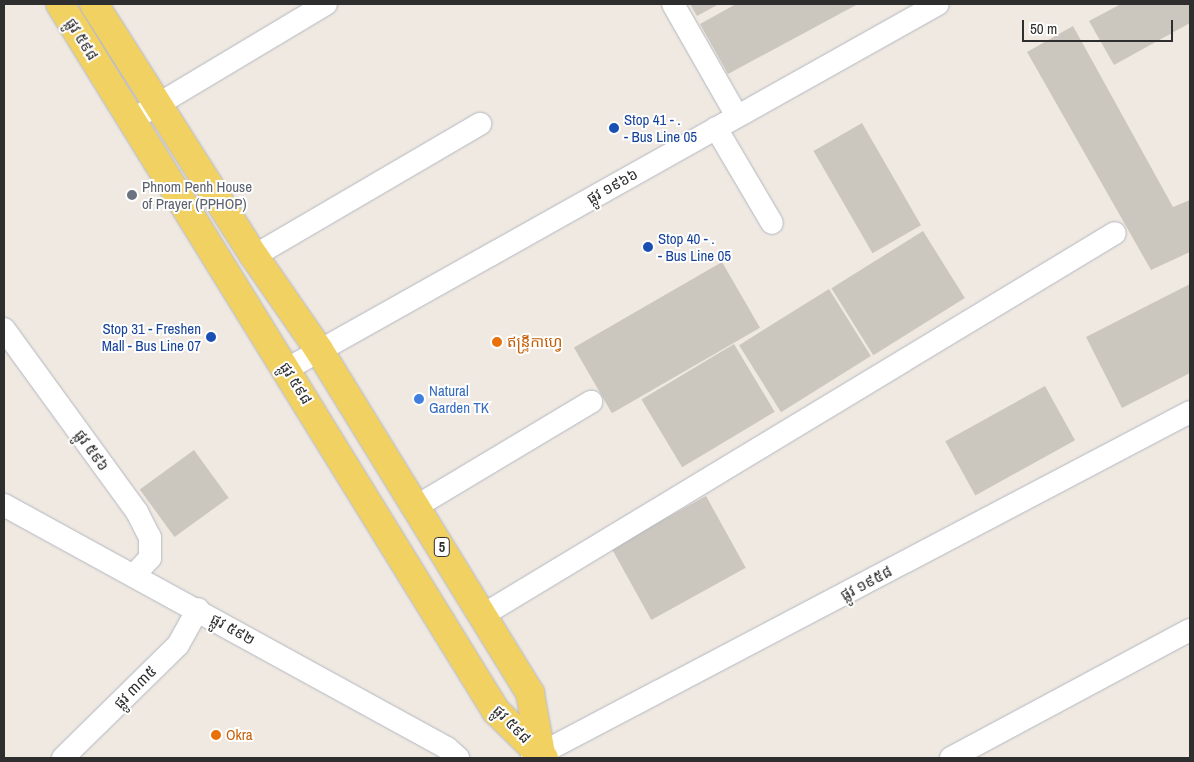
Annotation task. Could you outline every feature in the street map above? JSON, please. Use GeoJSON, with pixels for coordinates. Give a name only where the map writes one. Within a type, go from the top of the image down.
{"type":"FeatureCollection","features":[{"type":"Feature","properties":{"kind":"main road","name":"ផ្លូវ ៥៩៨"},"geometry":{"type":"LineString","coordinates":[[60,4],[287,369],[496,711],[539,757]]}},
{"type":"Feature","properties":{"kind":"main road","name":"ផ្លូវ ៥៩៨"},"geometry":{"type":"LineString","coordinates":[[94,4],[254,256],[319,350],[417,506],[530,693],[539,757]]}},
{"type":"Feature","properties":{"kind":"street"},"geometry":{"type":"LineString","coordinates":[[132,120],[326,4]]}},
{"type":"Feature","properties":{"kind":"street"},"geometry":{"type":"LineString","coordinates":[[673,4],[737,116]]}},
{"type":"Feature","properties":{"kind":"street","name":"ផ្លូវ ១៩៦៦"},"geometry":{"type":"LineString","coordinates":[[287,369],[938,4]]}},
{"type":"Feature","properties":{"kind":"street"},"geometry":{"type":"LineString","coordinates":[[254,256],[480,124]]}},
{"type":"Feature","properties":{"kind":"street"},"geometry":{"type":"LineString","coordinates":[[716,128],[772,224]]}},
{"type":"Feature","properties":{"kind":"street"},"geometry":{"type":"LineString","coordinates":[[483,615],[1115,233]]}},
{"type":"Feature","properties":{"kind":"street","name":"ផ្លូវ ៥៩៦"},"geometry":{"type":"LineString","coordinates":[[4,329],[142,520],[150,537],[150,558],[134,575]]}},
{"type":"Feature","properties":{"kind":"street"},"geometry":{"type":"LineString","coordinates":[[417,506],[591,402]]}},
{"type":"Feature","properties":{"kind":"street","name":"ផ្លូវ ១៩៥៨"},"geometry":{"type":"LineString","coordinates":[[539,757],[1190,412]]}},
{"type":"Feature","properties":{"kind":"street","name":"ផ្លូវ ៥៩២"},"geometry":{"type":"LineString","coordinates":[[4,505],[198,609],[447,748],[458,758]]}},
{"type":"Feature","properties":{"kind":"street","name":"ផ្លូវ ៣៣៥"},"geometry":{"type":"LineString","coordinates":[[63,758],[178,645],[198,609]]}},
{"type":"Feature","properties":{"kind":"street"},"geometry":{"type":"LineString","coordinates":[[951,758],[1190,630]]}},
{"type":"Feature","properties":{"kind":"building"},"geometry":{"type":"Polygon","coordinates":[[[690,4],[719,4],[697,16],[690,4]]]}},
{"type":"Feature","properties":{"kind":"building"},"geometry":{"type":"Polygon","coordinates":[[[736,4],[858,4],[728,74],[700,24],[736,4]]]}},
{"type":"Feature","properties":{"kind":"building"},"geometry":{"type":"Polygon","coordinates":[[[1121,4],[1190,4],[1190,23],[1114,65],[1089,21],[1121,4]]]}},
{"type":"Feature","properties":{"kind":"building"},"geometry":{"type":"Polygon","coordinates":[[[1073,26],[1173,207],[1190,200],[1190,252],[1151,270],[1027,52],[1073,26]]]}},
{"type":"Feature","properties":{"kind":"building"},"geometry":{"type":"Polygon","coordinates":[[[862,123],[921,225],[873,253],[814,151],[862,123]]]}},
{"type":"Feature","properties":{"kind":"building"},"geometry":{"type":"Polygon","coordinates":[[[923,231],[965,298],[873,355],[831,288],[923,231]]]}},
{"type":"Feature","properties":{"kind":"building"},"geometry":{"type":"Polygon","coordinates":[[[722,262],[760,328],[612,413],[574,348],[722,262]]]}},
{"type":"Feature","properties":{"kind":"building"},"geometry":{"type":"Polygon","coordinates":[[[1190,284],[1190,373],[1122,408],[1086,337],[1190,284]]]}},
{"type":"Feature","properties":{"kind":"building"},"geometry":{"type":"Polygon","coordinates":[[[829,289],[871,356],[781,412],[739,345],[829,289]]]}},
{"type":"Feature","properties":{"kind":"building"},"geometry":{"type":"Polygon","coordinates":[[[734,344],[775,412],[682,467],[641,400],[734,344]]]}},
{"type":"Feature","properties":{"kind":"building"},"geometry":{"type":"Polygon","coordinates":[[[1045,386],[1075,440],[975,495],[945,441],[1045,386]]]}},
{"type":"Feature","properties":{"kind":"building"},"geometry":{"type":"Polygon","coordinates":[[[194,450],[229,498],[174,537],[140,489],[194,450]]]}},
{"type":"Feature","properties":{"kind":"building"},"geometry":{"type":"Polygon","coordinates":[[[706,496],[746,568],[651,620],[612,548],[706,496]]]}},
{"type":"Feature","properties":{"kind":"place","name":"Stop 41 - . - Bus Line 05"},"geometry":{"type":"Point","coordinates":[614,128]}},
{"type":"Feature","properties":{"kind":"place","name":"Phnom Penh House of Prayer (PPHOP)"},"geometry":{"type":"Point","coordinates":[132,195]}},
{"type":"Feature","properties":{"kind":"place","name":"Stop 40 - . - Bus Line 05"},"geometry":{"type":"Point","coordinates":[648,247]}},
{"type":"Feature","properties":{"kind":"place","name":"Stop 31 - Freshen Mall - Bus Line 07"},"geometry":{"type":"Point","coordinates":[211,337]}},
{"type":"Feature","properties":{"kind":"place","name":"ឥន្ទ្រីកាហ្វេ"},"geometry":{"type":"Point","coordinates":[497,342]}},
{"type":"Feature","properties":{"kind":"place","name":"Natural Garden TK"},"geometry":{"type":"Point","coordinates":[419,399]}},
{"type":"Feature","properties":{"kind":"place","name":"Okra"},"geometry":{"type":"Point","coordinates":[216,735]}}]}
